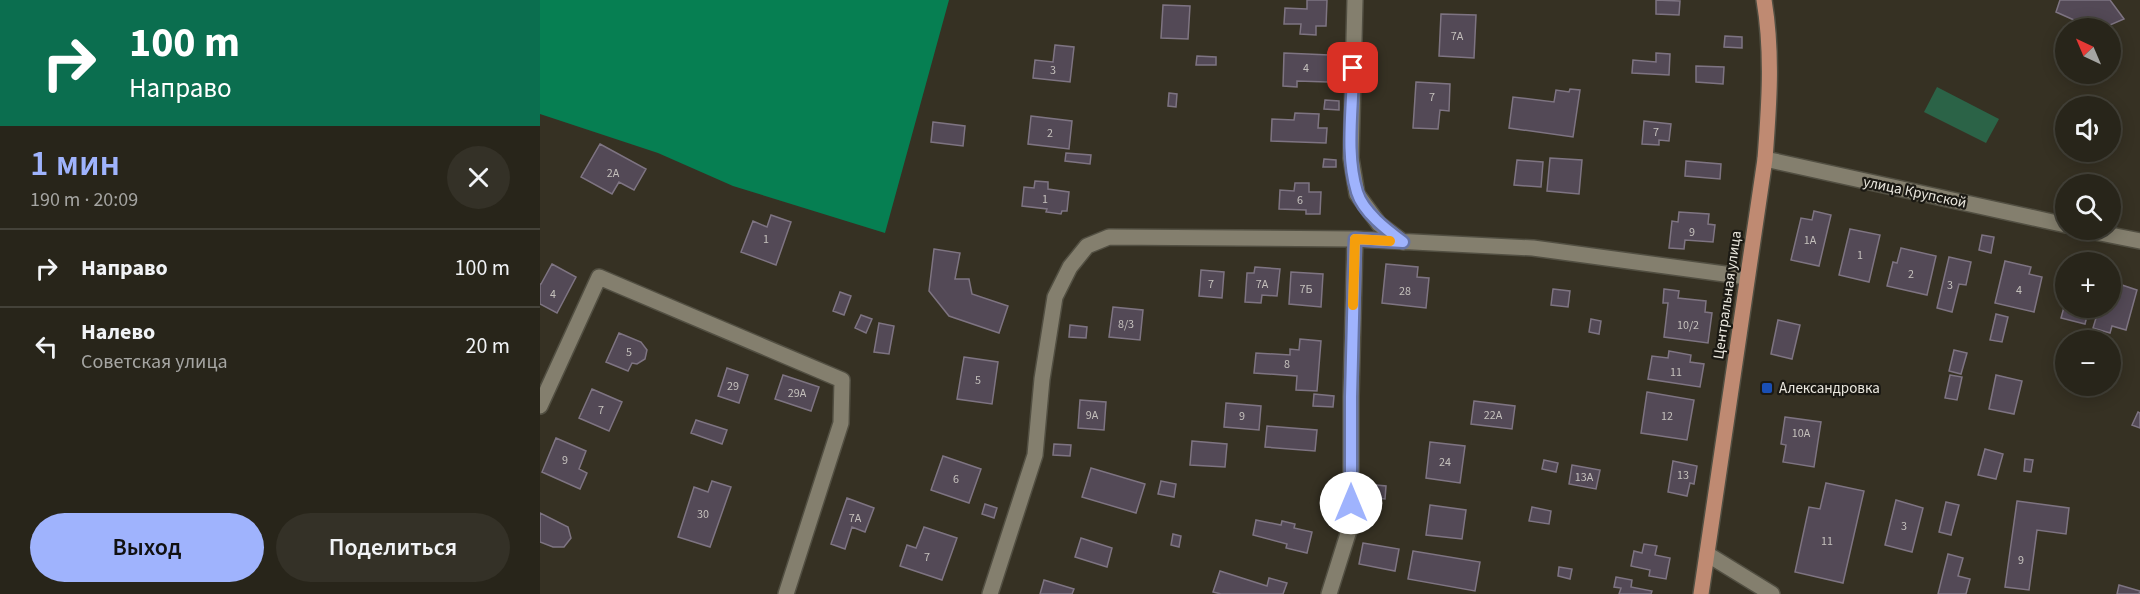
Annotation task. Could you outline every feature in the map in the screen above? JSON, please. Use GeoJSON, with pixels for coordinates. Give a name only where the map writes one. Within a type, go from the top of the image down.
{"type":"FeatureCollection","features":[{"type":"Feature","properties":{"kind":"main road","name":"Центральная улица"},"geometry":{"type":"LineString","coordinates":[[1701,594],[1765,159],[1770,102],[1770,57],[1764,0]]}},
{"type":"Feature","properties":{"kind":"street"},"geometry":{"type":"LineString","coordinates":[[1355,0],[1351,158],[1357,194],[1379,224],[1403,242]]}},
{"type":"Feature","properties":{"kind":"street","name":"улица Крупской"},"geometry":{"type":"LineString","coordinates":[[1765,159],[2055,223]]}},
{"type":"Feature","properties":{"kind":"street"},"geometry":{"type":"LineString","coordinates":[[990,594],[1035,455],[1042,379],[1055,297],[1070,267],[1087,246],[1109,237],[1355,239],[1533,248],[1747,277]]}},
{"type":"Feature","properties":{"kind":"street"},"geometry":{"type":"LineString","coordinates":[[2121,238],[2140,242]]}},
{"type":"Feature","properties":{"kind":"street"},"geometry":{"type":"LineString","coordinates":[[1329,594],[1351,524],[1355,239]]}},
{"type":"Feature","properties":{"kind":"street"},"geometry":{"type":"LineString","coordinates":[[540,406],[599,277],[842,380],[841,423],[786,594]]}},
{"type":"Feature","properties":{"kind":"street"},"geometry":{"type":"LineString","coordinates":[[1707,554],[1772,594]]}},
{"type":"Feature","properties":{"kind":"green space"},"geometry":{"type":"Polygon","coordinates":[[[540,0],[949,0],[885,233],[733,186],[658,153],[540,114],[540,0]]]}},
{"type":"Feature","properties":{"kind":"green space"},"geometry":{"type":"Polygon","coordinates":[[[1937,87],[1999,119],[1986,143],[1924,112],[1937,87]]]}},
{"type":"Feature","properties":{"kind":"building"},"geometry":{"type":"Polygon","coordinates":[[[1307,0],[1327,0],[1326,26],[1316,26],[1316,35],[1300,34],[1301,24],[1284,24],[1285,8],[1307,9],[1307,0]]]}},
{"type":"Feature","properties":{"kind":"building"},"geometry":{"type":"Polygon","coordinates":[[[1656,0],[1680,1],[1679,15],[1656,14],[1656,0]]]}},
{"type":"Feature","properties":{"kind":"building"},"geometry":{"type":"Polygon","coordinates":[[[2060,0],[2110,0],[2124,19],[2070,18],[2056,12],[2060,0]]]}},
{"type":"Feature","properties":{"kind":"building"},"geometry":{"type":"Polygon","coordinates":[[[1163,5],[1190,6],[1188,39],[1161,38],[1163,5]]]}},
{"type":"Feature","properties":{"kind":"building"},"geometry":{"type":"Polygon","coordinates":[[[1441,14],[1476,15],[1474,58],[1439,56],[1441,14]]]}},
{"type":"Feature","properties":{"kind":"building"},"geometry":{"type":"Polygon","coordinates":[[[1725,36],[1742,37],[1742,48],[1724,47],[1725,36]]]}},
{"type":"Feature","properties":{"kind":"building"},"geometry":{"type":"Polygon","coordinates":[[[1055,45],[1074,47],[1070,82],[1033,78],[1035,60],[1053,62],[1055,45]]]}},
{"type":"Feature","properties":{"kind":"building"},"geometry":{"type":"Polygon","coordinates":[[[1284,53],[1329,55],[1328,82],[1297,81],[1297,87],[1283,86],[1284,53]]]}},
{"type":"Feature","properties":{"kind":"building"},"geometry":{"type":"Polygon","coordinates":[[[1656,53],[1670,54],[1669,75],[1632,73],[1633,60],[1656,62],[1656,53]]]}},
{"type":"Feature","properties":{"kind":"building"},"geometry":{"type":"Polygon","coordinates":[[[1197,56],[1216,57],[1216,65],[1196,65],[1197,56]]]}},
{"type":"Feature","properties":{"kind":"building"},"geometry":{"type":"Polygon","coordinates":[[[1696,66],[1724,67],[1723,84],[1696,82],[1696,66]]]}},
{"type":"Feature","properties":{"kind":"building"},"geometry":{"type":"Polygon","coordinates":[[[1416,82],[1450,84],[1449,111],[1440,110],[1438,129],[1413,128],[1416,82]]]}},
{"type":"Feature","properties":{"kind":"building"},"geometry":{"type":"Polygon","coordinates":[[[1570,89],[1580,90],[1573,137],[1509,128],[1513,97],[1554,102],[1556,90],[1569,92],[1570,89]]]}},
{"type":"Feature","properties":{"kind":"building"},"geometry":{"type":"Polygon","coordinates":[[[1169,93],[1177,94],[1176,107],[1168,106],[1169,93]]]}},
{"type":"Feature","properties":{"kind":"building"},"geometry":{"type":"Polygon","coordinates":[[[1325,100],[1339,101],[1339,110],[1324,109],[1325,100]]]}},
{"type":"Feature","properties":{"kind":"building"},"geometry":{"type":"Polygon","coordinates":[[[1295,113],[1319,114],[1318,128],[1327,128],[1326,143],[1271,141],[1272,119],[1294,120],[1295,113]]]}},
{"type":"Feature","properties":{"kind":"building"},"geometry":{"type":"Polygon","coordinates":[[[1031,116],[1072,121],[1069,149],[1028,144],[1031,116]]]}},
{"type":"Feature","properties":{"kind":"building"},"geometry":{"type":"Polygon","coordinates":[[[1644,121],[1671,124],[1669,141],[1659,140],[1659,145],[1642,144],[1644,121]]]}},
{"type":"Feature","properties":{"kind":"building"},"geometry":{"type":"Polygon","coordinates":[[[933,122],[965,126],[963,146],[931,142],[933,122]]]}},
{"type":"Feature","properties":{"kind":"building"},"geometry":{"type":"Polygon","coordinates":[[[600,144],[646,169],[634,190],[619,182],[612,194],[581,177],[600,144]]]}},
{"type":"Feature","properties":{"kind":"building"},"geometry":{"type":"Polygon","coordinates":[[[1066,153],[1091,155],[1090,164],[1065,161],[1066,153]]]}},
{"type":"Feature","properties":{"kind":"building"},"geometry":{"type":"Polygon","coordinates":[[[1550,158],[1582,160],[1579,194],[1547,191],[1550,158]]]}},
{"type":"Feature","properties":{"kind":"building"},"geometry":{"type":"Polygon","coordinates":[[[1324,159],[1336,160],[1336,167],[1323,167],[1324,159]]]}},
{"type":"Feature","properties":{"kind":"building"},"geometry":{"type":"Polygon","coordinates":[[[1517,160],[1543,162],[1541,187],[1514,185],[1517,160]]]}},
{"type":"Feature","properties":{"kind":"building"},"geometry":{"type":"Polygon","coordinates":[[[1686,161],[1721,164],[1720,179],[1685,176],[1686,161]]]}},
{"type":"Feature","properties":{"kind":"building"},"geometry":{"type":"Polygon","coordinates":[[[1035,181],[1048,182],[1048,189],[1069,192],[1067,211],[1062,211],[1061,214],[1046,212],[1047,209],[1022,206],[1024,187],[1034,188],[1035,181]]]}},
{"type":"Feature","properties":{"kind":"building"},"geometry":{"type":"Polygon","coordinates":[[[1295,183],[1309,183],[1309,192],[1321,192],[1320,214],[1306,214],[1306,210],[1279,209],[1280,190],[1294,191],[1295,183]]]}},
{"type":"Feature","properties":{"kind":"building"},"geometry":{"type":"Polygon","coordinates":[[[1814,211],[1831,215],[1819,266],[1791,260],[1801,218],[1812,220],[1814,211]]]}},
{"type":"Feature","properties":{"kind":"building"},"geometry":{"type":"Polygon","coordinates":[[[1679,212],[1709,214],[1708,224],[1715,225],[1713,242],[1685,240],[1684,249],[1669,248],[1672,221],[1678,222],[1679,212]]]}},
{"type":"Feature","properties":{"kind":"building"},"geometry":{"type":"Polygon","coordinates":[[[771,215],[791,222],[776,265],[741,252],[753,221],[767,227],[771,215]]]}},
{"type":"Feature","properties":{"kind":"building"},"geometry":{"type":"Polygon","coordinates":[[[1850,229],[1880,235],[1869,282],[1839,275],[1850,229]]]}},
{"type":"Feature","properties":{"kind":"building"},"geometry":{"type":"Polygon","coordinates":[[[1982,235],[1994,237],[1991,253],[1979,250],[1982,235]]]}},
{"type":"Feature","properties":{"kind":"building"},"geometry":{"type":"Polygon","coordinates":[[[1901,248],[1936,256],[1927,295],[1887,286],[1893,262],[1897,263],[1901,248]]]}},
{"type":"Feature","properties":{"kind":"building"},"geometry":{"type":"Polygon","coordinates":[[[934,249],[960,253],[955,279],[969,279],[972,294],[1008,306],[999,333],[949,316],[929,291],[934,249]]]}},
{"type":"Feature","properties":{"kind":"building"},"geometry":{"type":"Polygon","coordinates":[[[1949,257],[1971,262],[1966,285],[1959,284],[1952,312],[1937,308],[1949,257]]]}},
{"type":"Feature","properties":{"kind":"building"},"geometry":{"type":"Polygon","coordinates":[[[2005,261],[2031,267],[2029,274],[2042,277],[2034,312],[1995,303],[2005,261]]]}},
{"type":"Feature","properties":{"kind":"building"},"geometry":{"type":"Polygon","coordinates":[[[552,264],[576,277],[557,313],[540,304],[540,284],[552,264]]]}},
{"type":"Feature","properties":{"kind":"building"},"geometry":{"type":"Polygon","coordinates":[[[1386,264],[1418,267],[1417,277],[1429,278],[1426,308],[1382,303],[1386,264]]]}},
{"type":"Feature","properties":{"kind":"building"},"geometry":{"type":"Polygon","coordinates":[[[1255,267],[1280,269],[1277,296],[1262,295],[1261,303],[1245,302],[1247,273],[1254,273],[1255,267]]]}},
{"type":"Feature","properties":{"kind":"building"},"geometry":{"type":"Polygon","coordinates":[[[1201,270],[1224,272],[1222,298],[1199,296],[1201,270]]]}},
{"type":"Feature","properties":{"kind":"building"},"geometry":{"type":"Polygon","coordinates":[[[1291,272],[1323,274],[1321,307],[1289,304],[1291,272]]]}},
{"type":"Feature","properties":{"kind":"building"},"geometry":{"type":"Polygon","coordinates":[[[2122,285],[2137,290],[2126,330],[2112,326],[2111,330],[2093,328],[2096,318],[2121,318],[2122,285]]]}},
{"type":"Feature","properties":{"kind":"building"},"geometry":{"type":"Polygon","coordinates":[[[1553,289],[1570,291],[1568,307],[1551,305],[1553,289]]]}},
{"type":"Feature","properties":{"kind":"building"},"geometry":{"type":"Polygon","coordinates":[[[1664,289],[1679,291],[1678,298],[1706,301],[1705,312],[1712,313],[1708,343],[1664,337],[1668,303],[1663,303],[1664,289]]]}},
{"type":"Feature","properties":{"kind":"building"},"geometry":{"type":"Polygon","coordinates":[[[840,292],[851,296],[844,315],[833,311],[840,292]]]}},
{"type":"Feature","properties":{"kind":"building"},"geometry":{"type":"Polygon","coordinates":[[[1113,307],[1143,310],[1140,340],[1109,337],[1113,307]]]}},
{"type":"Feature","properties":{"kind":"building"},"geometry":{"type":"Polygon","coordinates":[[[1996,314],[2008,317],[2002,342],[1990,340],[1996,314]]]}},
{"type":"Feature","properties":{"kind":"building"},"geometry":{"type":"Polygon","coordinates":[[[861,315],[872,319],[866,333],[855,328],[861,315]]]}},
{"type":"Feature","properties":{"kind":"building"},"geometry":{"type":"Polygon","coordinates":[[[2061,318],[2086,318],[2085,324],[2061,318]]]}},
{"type":"Feature","properties":{"kind":"building"},"geometry":{"type":"Polygon","coordinates":[[[1591,319],[1601,321],[1599,334],[1589,332],[1591,319]]]}},
{"type":"Feature","properties":{"kind":"building"},"geometry":{"type":"Polygon","coordinates":[[[1778,320],[1800,325],[1792,359],[1771,354],[1778,320]]]}},
{"type":"Feature","properties":{"kind":"building"},"geometry":{"type":"Polygon","coordinates":[[[879,323],[894,326],[889,354],[874,352],[879,323]]]}},
{"type":"Feature","properties":{"kind":"building"},"geometry":{"type":"Polygon","coordinates":[[[1070,325],[1087,327],[1086,338],[1069,337],[1070,325]]]}},
{"type":"Feature","properties":{"kind":"building"},"geometry":{"type":"Polygon","coordinates":[[[619,333],[641,342],[647,350],[645,359],[637,364],[632,363],[628,371],[606,362],[619,333]]]}},
{"type":"Feature","properties":{"kind":"building"},"geometry":{"type":"Polygon","coordinates":[[[1300,339],[1321,341],[1317,391],[1296,390],[1297,376],[1254,373],[1256,353],[1290,355],[1290,349],[1299,350],[1300,339]]]}},
{"type":"Feature","properties":{"kind":"building"},"geometry":{"type":"Polygon","coordinates":[[[1954,350],[1967,353],[1961,374],[1949,371],[1954,350]]]}},
{"type":"Feature","properties":{"kind":"building"},"geometry":{"type":"Polygon","coordinates":[[[1669,351],[1691,355],[1690,362],[1704,364],[1700,387],[1648,379],[1652,356],[1668,358],[1669,351]]]}},
{"type":"Feature","properties":{"kind":"building"},"geometry":{"type":"Polygon","coordinates":[[[964,357],[998,362],[992,404],[957,399],[964,357]]]}},
{"type":"Feature","properties":{"kind":"building"},"geometry":{"type":"Polygon","coordinates":[[[727,368],[748,375],[739,403],[718,396],[727,368]]]}},
{"type":"Feature","properties":{"kind":"building"},"geometry":{"type":"Polygon","coordinates":[[[783,375],[819,387],[811,411],[775,399],[783,375]]]}},
{"type":"Feature","properties":{"kind":"building"},"geometry":{"type":"Polygon","coordinates":[[[1950,375],[1962,377],[1957,400],[1945,398],[1950,375]]]}},
{"type":"Feature","properties":{"kind":"building"},"geometry":{"type":"Polygon","coordinates":[[[1996,375],[2022,381],[2014,414],[1989,409],[1996,375]]]}},
{"type":"Feature","properties":{"kind":"building"},"geometry":{"type":"Polygon","coordinates":[[[592,389],[622,402],[609,431],[579,418],[592,389]]]}},
{"type":"Feature","properties":{"kind":"building"},"geometry":{"type":"Polygon","coordinates":[[[1647,392],[1694,400],[1687,440],[1641,433],[1647,392]]]}},
{"type":"Feature","properties":{"kind":"building"},"geometry":{"type":"Polygon","coordinates":[[[1314,394],[1334,396],[1333,407],[1313,406],[1314,394]]]}},
{"type":"Feature","properties":{"kind":"building"},"geometry":{"type":"Polygon","coordinates":[[[1080,400],[1106,402],[1104,430],[1078,428],[1080,400]]]}},
{"type":"Feature","properties":{"kind":"building"},"geometry":{"type":"Polygon","coordinates":[[[1474,401],[1515,406],[1512,429],[1471,424],[1474,401]]]}},
{"type":"Feature","properties":{"kind":"building"},"geometry":{"type":"Polygon","coordinates":[[[1226,403],[1261,406],[1259,430],[1224,427],[1226,403]]]}},
{"type":"Feature","properties":{"kind":"building"},"geometry":{"type":"Polygon","coordinates":[[[2138,412],[2140,413],[2140,428],[2132,425],[2138,412]]]}},
{"type":"Feature","properties":{"kind":"building"},"geometry":{"type":"Polygon","coordinates":[[[1785,417],[1821,422],[1814,467],[1783,462],[1786,445],[1781,444],[1785,417]]]}},
{"type":"Feature","properties":{"kind":"building"},"geometry":{"type":"Polygon","coordinates":[[[696,420],[727,430],[722,444],[691,433],[696,420]]]}},
{"type":"Feature","properties":{"kind":"building"},"geometry":{"type":"Polygon","coordinates":[[[1267,426],[1317,430],[1315,451],[1265,447],[1267,426]]]}},
{"type":"Feature","properties":{"kind":"building"},"geometry":{"type":"Polygon","coordinates":[[[556,438],[586,451],[579,469],[587,473],[580,489],[542,472],[556,438]]]}},
{"type":"Feature","properties":{"kind":"building"},"geometry":{"type":"Polygon","coordinates":[[[1192,441],[1227,444],[1225,467],[1190,465],[1192,441]]]}},
{"type":"Feature","properties":{"kind":"building"},"geometry":{"type":"Polygon","coordinates":[[[1430,442],[1465,446],[1460,483],[1426,478],[1430,442]]]}},
{"type":"Feature","properties":{"kind":"building"},"geometry":{"type":"Polygon","coordinates":[[[1054,444],[1071,445],[1070,456],[1053,455],[1054,444]]]}},
{"type":"Feature","properties":{"kind":"building"},"geometry":{"type":"Polygon","coordinates":[[[1985,449],[2003,454],[1996,479],[1978,475],[1985,449]]]}},
{"type":"Feature","properties":{"kind":"building"},"geometry":{"type":"Polygon","coordinates":[[[943,456],[981,469],[969,503],[931,490],[943,456]]]}},
{"type":"Feature","properties":{"kind":"building"},"geometry":{"type":"Polygon","coordinates":[[[2025,459],[2033,460],[2031,472],[2024,471],[2025,459]]]}},
{"type":"Feature","properties":{"kind":"building"},"geometry":{"type":"Polygon","coordinates":[[[1544,460],[1558,463],[1556,472],[1542,469],[1544,460]]]}},
{"type":"Feature","properties":{"kind":"building"},"geometry":{"type":"Polygon","coordinates":[[[1673,461],[1697,466],[1694,484],[1690,483],[1687,496],[1668,492],[1673,461]]]}},
{"type":"Feature","properties":{"kind":"building"},"geometry":{"type":"Polygon","coordinates":[[[1572,465],[1600,470],[1596,489],[1569,484],[1572,465]]]}},
{"type":"Feature","properties":{"kind":"building"},"geometry":{"type":"Polygon","coordinates":[[[1091,468],[1145,484],[1136,513],[1082,497],[1091,468]]]}},
{"type":"Feature","properties":{"kind":"building"},"geometry":{"type":"Polygon","coordinates":[[[712,481],[731,487],[710,547],[678,537],[694,487],[708,492],[712,481]]]}},
{"type":"Feature","properties":{"kind":"building"},"geometry":{"type":"Polygon","coordinates":[[[1161,481],[1176,484],[1174,497],[1158,494],[1161,481]]]}},
{"type":"Feature","properties":{"kind":"building"},"geometry":{"type":"Polygon","coordinates":[[[1826,483],[1864,491],[1843,583],[1795,572],[1809,507],[1820,509],[1826,483]]]}},
{"type":"Feature","properties":{"kind":"building"},"geometry":{"type":"Polygon","coordinates":[[[1366,484],[1386,486],[1385,499],[1364,497],[1366,484]]]}},
{"type":"Feature","properties":{"kind":"building"},"geometry":{"type":"Polygon","coordinates":[[[847,498],[874,508],[865,532],[852,527],[845,549],[831,544],[847,498]]]}},
{"type":"Feature","properties":{"kind":"building"},"geometry":{"type":"Polygon","coordinates":[[[1896,500],[1923,508],[1912,552],[1885,545],[1896,500]]]}},
{"type":"Feature","properties":{"kind":"building"},"geometry":{"type":"Polygon","coordinates":[[[2017,501],[2069,508],[2066,534],[2037,530],[2029,590],[2005,587],[2017,501]]]}},
{"type":"Feature","properties":{"kind":"building"},"geometry":{"type":"Polygon","coordinates":[[[1946,502],[1959,505],[1951,535],[1939,532],[1946,502]]]}},
{"type":"Feature","properties":{"kind":"building"},"geometry":{"type":"Polygon","coordinates":[[[985,504],[997,508],[994,518],[982,514],[985,504]]]}},
{"type":"Feature","properties":{"kind":"building"},"geometry":{"type":"Polygon","coordinates":[[[1430,505],[1466,510],[1462,539],[1426,535],[1430,505]]]}},
{"type":"Feature","properties":{"kind":"building"},"geometry":{"type":"Polygon","coordinates":[[[1532,507],[1551,511],[1549,524],[1529,521],[1532,507]]]}},
{"type":"Feature","properties":{"kind":"building"},"geometry":{"type":"Polygon","coordinates":[[[540,513],[568,527],[571,538],[564,547],[553,547],[540,542],[540,513]]]}},
{"type":"Feature","properties":{"kind":"building"},"geometry":{"type":"Polygon","coordinates":[[[1256,520],[1281,525],[1282,521],[1295,524],[1294,528],[1312,532],[1307,553],[1286,548],[1287,544],[1253,535],[1256,520]]]}},
{"type":"Feature","properties":{"kind":"building"},"geometry":{"type":"Polygon","coordinates":[[[924,527],[957,538],[942,580],[900,566],[907,545],[916,548],[924,527]]]}},
{"type":"Feature","properties":{"kind":"building"},"geometry":{"type":"Polygon","coordinates":[[[1173,534],[1181,536],[1179,547],[1171,545],[1173,534]]]}},
{"type":"Feature","properties":{"kind":"building"},"geometry":{"type":"Polygon","coordinates":[[[1081,538],[1112,548],[1107,567],[1075,557],[1081,538]]]}},
{"type":"Feature","properties":{"kind":"building"},"geometry":{"type":"Polygon","coordinates":[[[1363,543],[1399,549],[1395,571],[1359,564],[1363,543]]]}},
{"type":"Feature","properties":{"kind":"building"},"geometry":{"type":"Polygon","coordinates":[[[1644,544],[1657,546],[1655,555],[1670,558],[1666,579],[1649,576],[1650,570],[1631,566],[1634,551],[1642,553],[1644,544]]]}},
{"type":"Feature","properties":{"kind":"building"},"geometry":{"type":"Polygon","coordinates":[[[1413,551],[1480,562],[1475,591],[1408,579],[1413,551]]]}},
{"type":"Feature","properties":{"kind":"building"},"geometry":{"type":"Polygon","coordinates":[[[1948,554],[1963,558],[1958,576],[1970,579],[1966,594],[1938,594],[1948,554]]]}},
{"type":"Feature","properties":{"kind":"building"},"geometry":{"type":"Polygon","coordinates":[[[1559,567],[1572,569],[1570,579],[1558,576],[1559,567]]]}},
{"type":"Feature","properties":{"kind":"building"},"geometry":{"type":"Polygon","coordinates":[[[1220,571],[1267,586],[1269,578],[1287,583],[1283,594],[1221,594],[1213,592],[1220,571]]]}},
{"type":"Feature","properties":{"kind":"building"},"geometry":{"type":"Polygon","coordinates":[[[1616,577],[1632,580],[1631,587],[1652,591],[1651,594],[1619,594],[1621,588],[1614,587],[1616,577]]]}},
{"type":"Feature","properties":{"kind":"building"},"geometry":{"type":"Polygon","coordinates":[[[1044,580],[1074,589],[1072,594],[1040,594],[1044,580]]]}},
{"type":"Feature","properties":{"kind":"building"},"geometry":{"type":"Polygon","coordinates":[[[2119,585],[2140,591],[2139,594],[2117,594],[2119,585]]]}},
{"type":"Feature","properties":{"kind":"slow traffic"},"geometry":{"type":"LineString","coordinates":[[1353,305],[1355,239],[1390,241]]}},
{"type":"Feature","properties":{"kind":"place","name":"Александровка"},"geometry":{"type":"Point","coordinates":[1767,388]}},
{"type":"Feature","properties":{"kind":"route"},"geometry":{"type":"LineString","coordinates":[[1351,503],[1355,239],[1403,242],[1379,224],[1357,194],[1351,158],[1353,68]]}}]}
